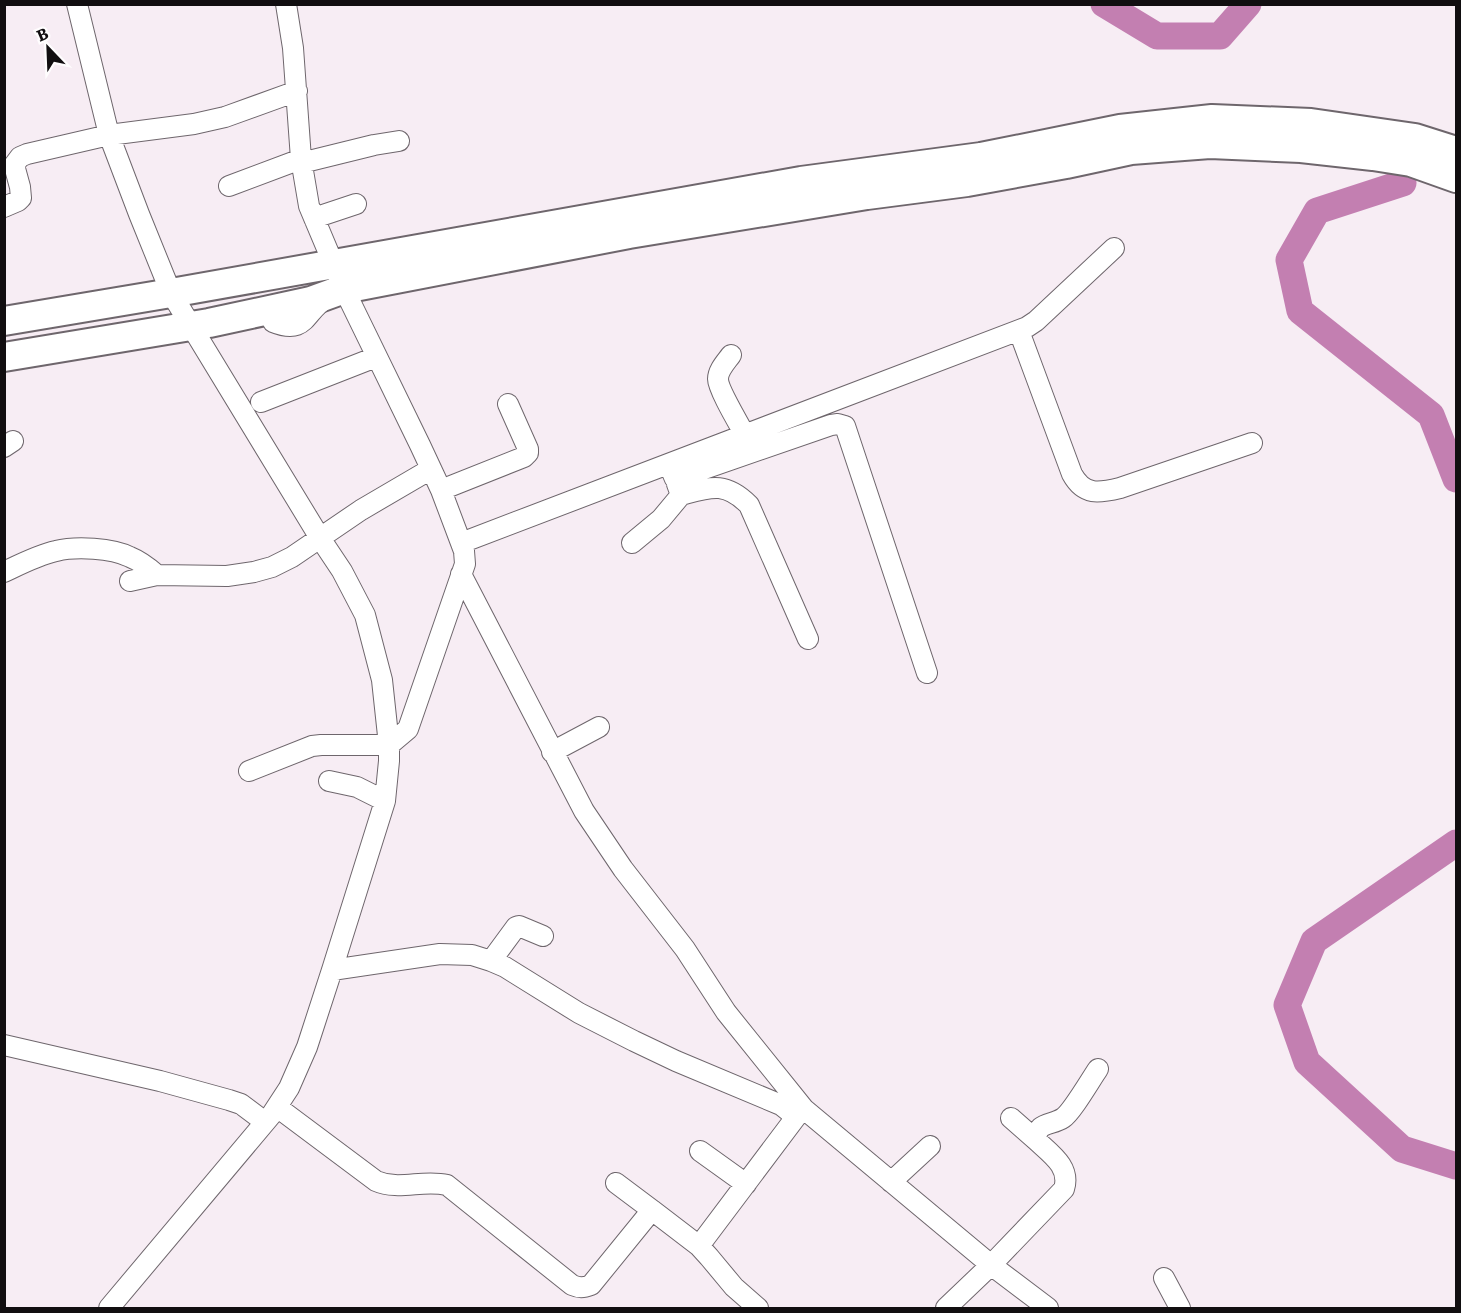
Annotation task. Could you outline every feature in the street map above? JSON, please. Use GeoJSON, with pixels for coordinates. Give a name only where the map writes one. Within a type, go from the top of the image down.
{"type":"FeatureCollection","features":[{"type":"Feature","properties":{"kind":"highway"},"geometry":{"type":"LineString","coordinates":[[4,357],[190,326],[311,301],[339,277],[801,181],[981,157],[1120,129],[1212,119],[1311,123],[1415,138],[1456,151]]}},
{"type":"Feature","properties":{"kind":"highway"},"geometry":{"type":"LineString","coordinates":[[4,321],[171,293],[339,277],[629,234],[867,195],[968,182],[1131,150],[1210,144],[1301,148],[1411,162],[1456,178]]}},
{"type":"Feature","properties":{"kind":"street"},"geometry":{"type":"LineString","coordinates":[[76,4],[109,135],[171,293],[342,571],[365,615],[382,680],[390,745],[385,801],[307,1047],[289,1088],[271,1115],[109,1308]]}},
{"type":"Feature","properties":{"kind":"street"},"geometry":{"type":"LineString","coordinates":[[249,771],[312,746],[390,745],[408,729],[465,564],[464,551],[441,490],[339,277],[308,200],[301,161],[293,48],[286,4]]}},
{"type":"Feature","properties":{"kind":"street"},"geometry":{"type":"LineString","coordinates":[[4,207],[21,198],[14,168],[16,161],[27,154],[109,135],[194,124],[225,117],[297,91]]}},
{"type":"Feature","properties":{"kind":"street"},"geometry":{"type":"LineString","coordinates":[[229,186],[301,161],[399,141]]}},
{"type":"Feature","properties":{"kind":"street"},"geometry":{"type":"LineString","coordinates":[[314,218],[356,204]]}},
{"type":"Feature","properties":{"kind":"street"},"geometry":{"type":"LineString","coordinates":[[632,543],[661,519],[675,480],[745,435],[1019,331],[1036,321],[1114,248]]}},
{"type":"Feature","properties":{"kind":"street"},"geometry":{"type":"LineString","coordinates":[[273,321],[285,327],[307,320],[339,277]]}},
{"type":"Feature","properties":{"kind":"street"},"geometry":{"type":"LineString","coordinates":[[1019,331],[1072,474],[1076,482],[1089,491],[1103,492],[1120,488],[1252,443]]}},
{"type":"Feature","properties":{"kind":"street"},"geometry":{"type":"LineString","coordinates":[[731,355],[719,371],[718,379],[720,389],[745,435]]}},
{"type":"Feature","properties":{"kind":"street"},"geometry":{"type":"LineString","coordinates":[[261,402],[376,357]]}},
{"type":"Feature","properties":{"kind":"street"},"geometry":{"type":"LineString","coordinates":[[441,490],[524,457],[528,453],[508,404]]}},
{"type":"Feature","properties":{"kind":"street"},"geometry":{"type":"LineString","coordinates":[[461,543],[675,480],[838,424],[845,426],[927,673]]}},
{"type":"Feature","properties":{"kind":"street"},"geometry":{"type":"LineString","coordinates":[[130,581],[157,575],[227,576],[272,567],[292,557],[361,510],[430,469]]}},
{"type":"Feature","properties":{"kind":"street"},"geometry":{"type":"LineString","coordinates":[[675,480],[720,488],[739,495],[749,505],[808,639]]}},
{"type":"Feature","properties":{"kind":"street"},"geometry":{"type":"LineString","coordinates":[[4,572],[38,556],[58,550],[74,549],[120,553],[146,565],[157,575]]}},
{"type":"Feature","properties":{"kind":"street"},"geometry":{"type":"LineString","coordinates":[[461,574],[584,811],[613,855],[672,931],[726,1012],[800,1113],[891,1182],[991,1265],[1048,1308]]}},
{"type":"Feature","properties":{"kind":"street"},"geometry":{"type":"LineString","coordinates":[[552,752],[599,727]]}},
{"type":"Feature","properties":{"kind":"street"},"geometry":{"type":"LineString","coordinates":[[329,781],[357,787],[385,801]]}},
{"type":"Feature","properties":{"kind":"street"},"geometry":{"type":"LineString","coordinates":[[491,961],[516,927],[519,926],[543,936]]}},
{"type":"Feature","properties":{"kind":"street"},"geometry":{"type":"LineString","coordinates":[[332,970],[440,954],[472,955],[505,967],[579,1013],[634,1041],[800,1113]]}},
{"type":"Feature","properties":{"kind":"street"},"geometry":{"type":"LineString","coordinates":[[4,1046],[132,1075],[241,1104],[271,1115],[384,1185],[437,1182],[447,1185],[576,1287],[591,1285],[652,1210]]}},
{"type":"Feature","properties":{"kind":"street"},"geometry":{"type":"LineString","coordinates":[[1036,1140],[1036,1133],[1041,1127],[1064,1118],[1068,1114],[1098,1069]]}},
{"type":"Feature","properties":{"kind":"street"},"geometry":{"type":"LineString","coordinates":[[699,1246],[800,1113]]}},
{"type":"Feature","properties":{"kind":"street"},"geometry":{"type":"LineString","coordinates":[[946,1308],[1064,1189],[1066,1176],[1064,1169],[1011,1118]]}},
{"type":"Feature","properties":{"kind":"street"},"geometry":{"type":"LineString","coordinates":[[891,1182],[930,1146]]}},
{"type":"Feature","properties":{"kind":"street"},"geometry":{"type":"LineString","coordinates":[[700,1151],[746,1184]]}},
{"type":"Feature","properties":{"kind":"street"},"geometry":{"type":"LineString","coordinates":[[616,1183],[699,1246],[747,1305]]}},
{"type":"Feature","properties":{"kind":"street"},"geometry":{"type":"LineString","coordinates":[[1164,1278],[1180,1308]]}},
{"type":"Feature","properties":{"kind":"waterway"},"geometry":{"type":"LineString","coordinates":[[1104,4],[1157,36],[1220,36],[1248,4]]}},
{"type":"Feature","properties":{"kind":"waterway"},"geometry":{"type":"LineString","coordinates":[[1403,183],[1317,211],[1289,260],[1300,311],[1431,415],[1456,479]]}},
{"type":"Feature","properties":{"kind":"waterway"},"geometry":{"type":"LineString","coordinates":[[1456,843],[1314,941],[1287,1005],[1307,1062],[1402,1149],[1456,1166]]}}]}
